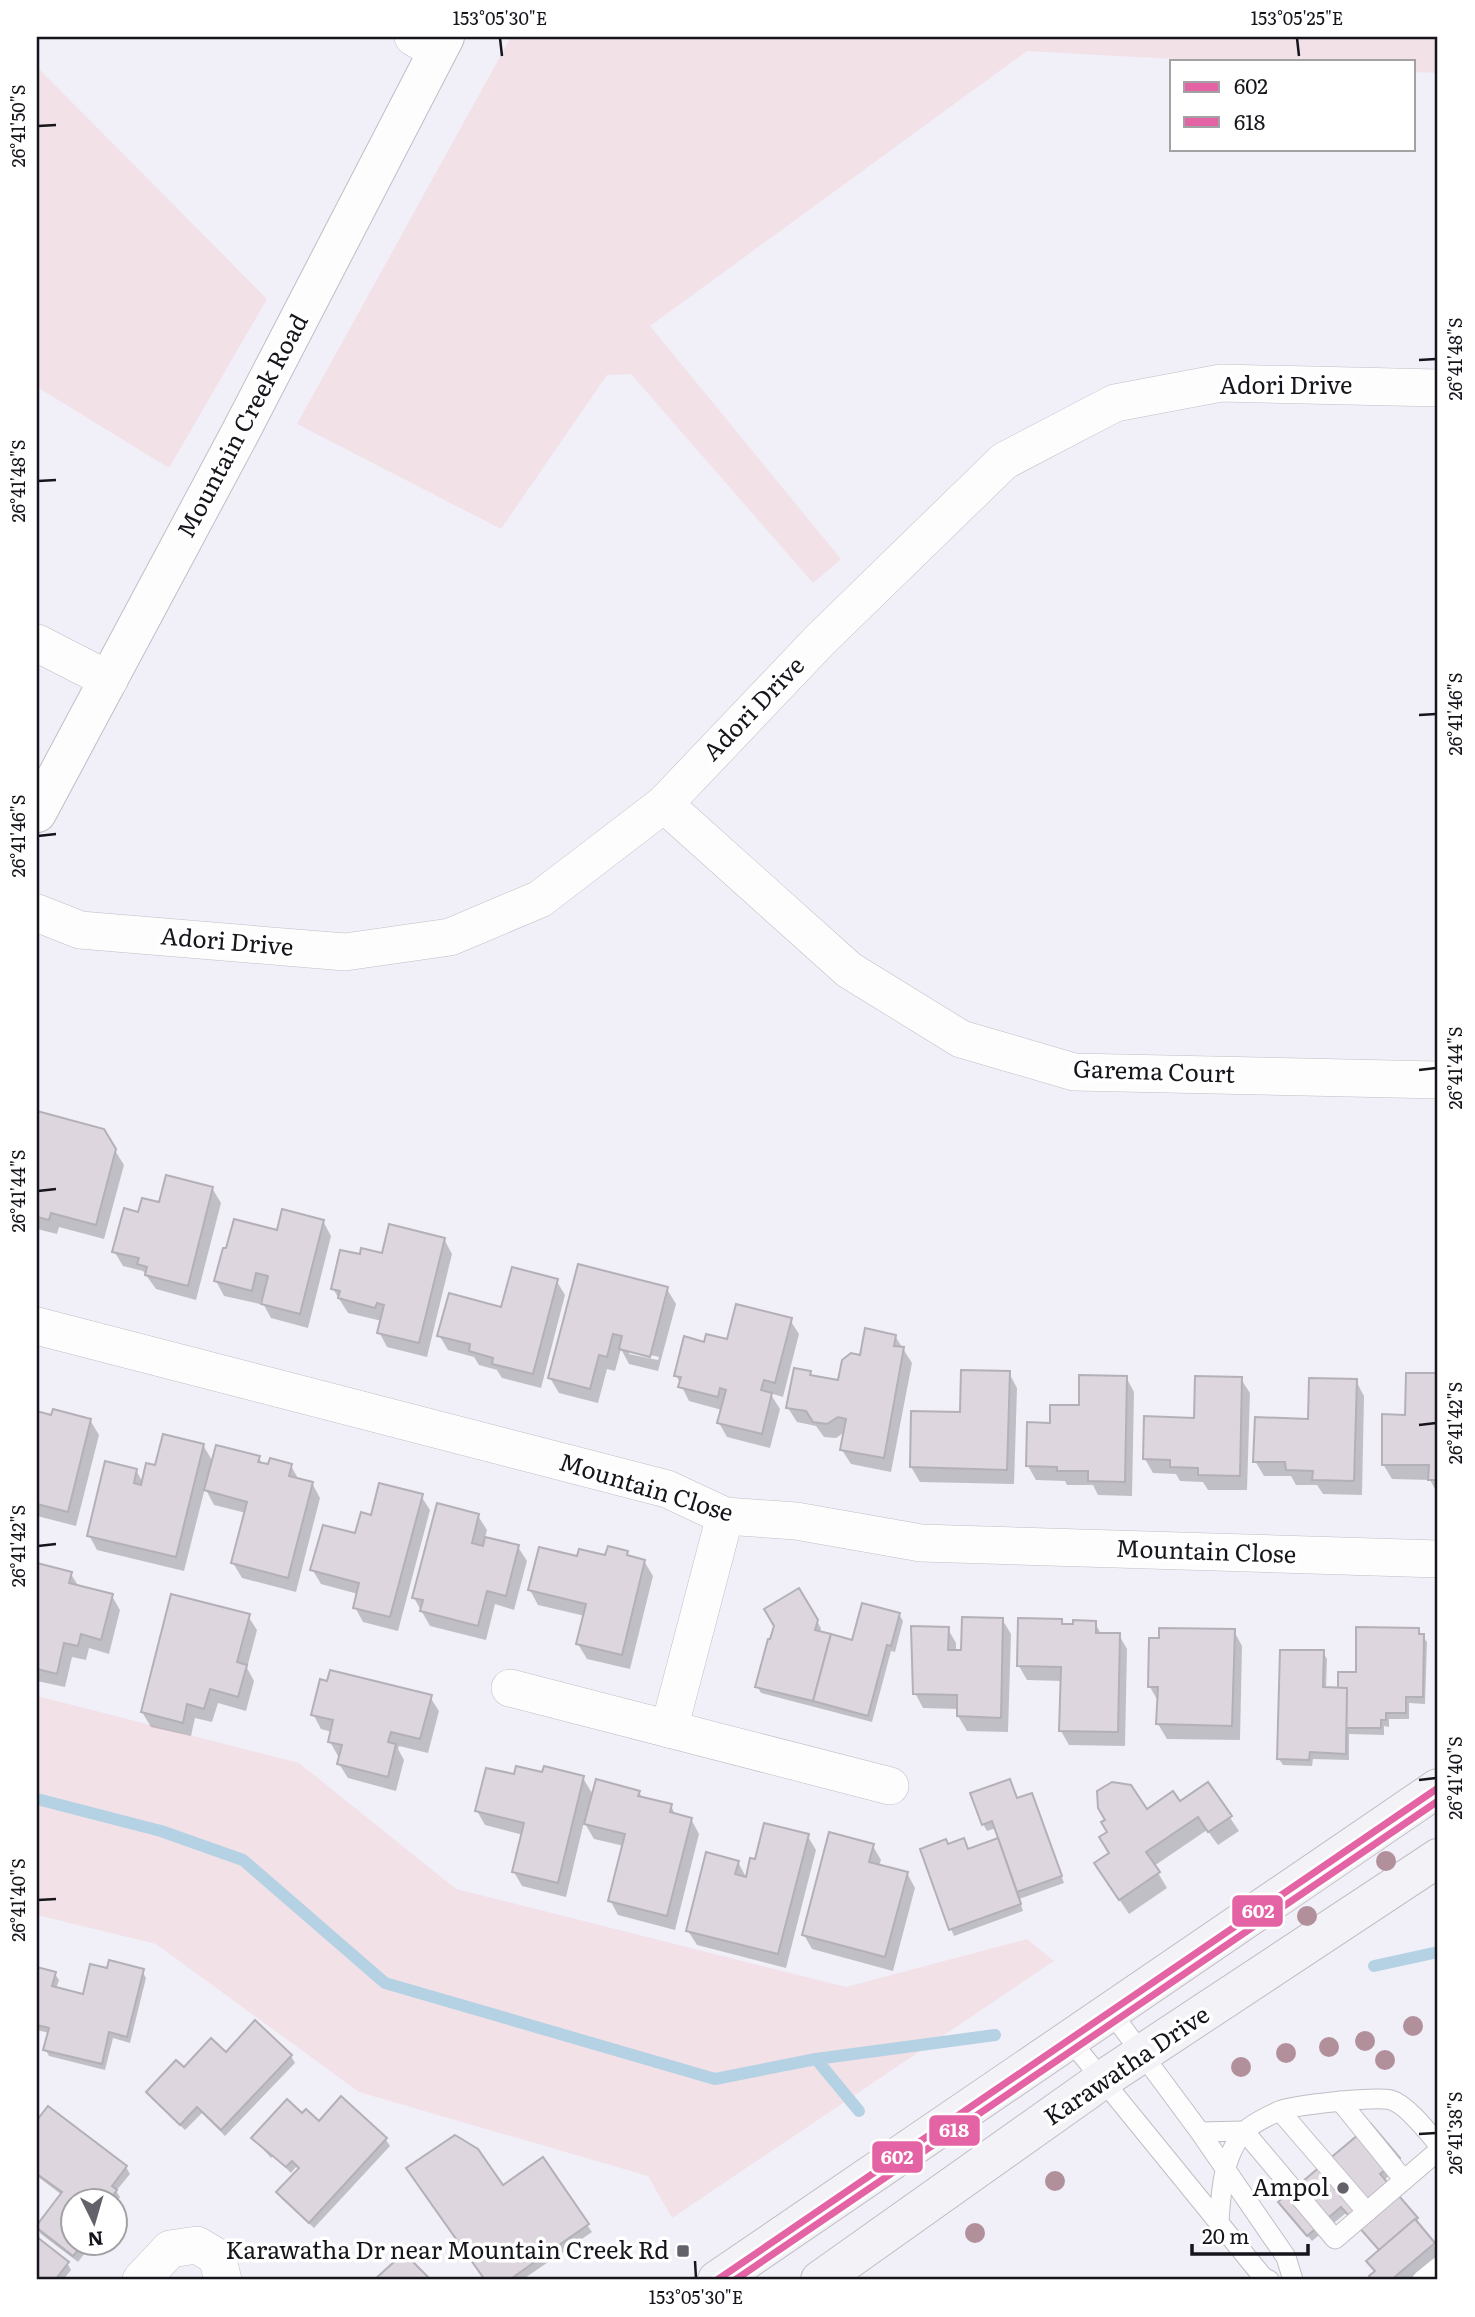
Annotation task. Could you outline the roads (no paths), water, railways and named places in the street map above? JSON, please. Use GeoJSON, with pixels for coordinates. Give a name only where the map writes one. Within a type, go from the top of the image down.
{"type":"FeatureCollection","features":[{"type":"Feature","properties":{"kind":"main road"},"geometry":{"type":"LineString","coordinates":[[717,2280],[1438,1788]]}},
{"type":"Feature","properties":{"kind":"main road","name":"Karawatha Drive"},"geometry":{"type":"LineString","coordinates":[[820,2280],[1102,2080],[1438,1858]]}},
{"type":"Feature","properties":{"kind":"street","name":"Mountain Creek Road"},"geometry":{"type":"LineString","coordinates":[[37,813],[239,435],[432,42]]}},
{"type":"Feature","properties":{"kind":"street","name":"Adori Drive"},"geometry":{"type":"LineString","coordinates":[[37,913],[80,930],[345,952],[450,937],[540,900],[664,804],[820,640],[1004,461],[1115,403],[1221,383],[1438,388]]}},
{"type":"Feature","properties":{"kind":"street"},"geometry":{"type":"LineString","coordinates":[[37,643],[109,680]]}},
{"type":"Feature","properties":{"kind":"street","name":"Garema Court"},"geometry":{"type":"LineString","coordinates":[[664,804],[849,970],[961,1039],[1074,1072],[1438,1080]]}},
{"type":"Feature","properties":{"kind":"street","name":"Mountain Close"},"geometry":{"type":"LineString","coordinates":[[37,1326],[667,1489],[724,1516],[796,1521],[921,1543],[1438,1559]]}},
{"type":"Feature","properties":{"kind":"street"},"geometry":{"type":"LineString","coordinates":[[669,1729],[724,1516]]}},
{"type":"Feature","properties":{"kind":"street"},"geometry":{"type":"LineString","coordinates":[[510,1688],[890,1786]]}},
{"type":"Feature","properties":{"kind":"street"},"geometry":{"type":"LineString","coordinates":[[141,2280],[170,2249],[197,2245],[217,2257],[223,2280]]}},
{"type":"Feature","properties":{"kind":"lane"},"geometry":{"type":"LineString","coordinates":[[1111,2012],[1286,2257],[1293,2280]]}},
{"type":"Feature","properties":{"kind":"lane"},"geometry":{"type":"LineString","coordinates":[[1065,2043],[1102,2080],[1264,2279],[1286,2257]]}},
{"type":"Feature","properties":{"kind":"lane"},"geometry":{"type":"LineString","coordinates":[[1199,2132],[1244,2131],[1280,2111],[1340,2101],[1392,2100],[1416,2119],[1438,2144]]}},
{"type":"Feature","properties":{"kind":"lane"},"geometry":{"type":"LineString","coordinates":[[1340,2101],[1405,2180]]}},
{"type":"Feature","properties":{"kind":"lane"},"geometry":{"type":"LineString","coordinates":[[1280,2111],[1367,2212]]}},
{"type":"Feature","properties":{"kind":"lane"},"geometry":{"type":"LineString","coordinates":[[1219,2221],[1225,2172],[1244,2131]]}},
{"type":"Feature","properties":{"kind":"lane"},"geometry":{"type":"LineString","coordinates":[[1244,2131],[1335,2239],[1438,2151]]}},
{"type":"Feature","properties":{"kind":"lane"},"geometry":{"type":"LineString","coordinates":[[1422,2280],[1438,2267]]}},
{"type":"Feature","properties":{"kind":"waterway"},"geometry":{"type":"LineString","coordinates":[[37,1799],[161,1831],[243,1860],[385,1983],[715,2079],[816,2059],[995,2035]]}},
{"type":"Feature","properties":{"kind":"waterway"},"geometry":{"type":"LineString","coordinates":[[1374,1966],[1438,1952]]}},
{"type":"Feature","properties":{"kind":"waterway"},"geometry":{"type":"LineString","coordinates":[[816,2059],[859,2111]]}},
{"type":"Feature","properties":{"kind":"place","name":"Ampol"},"geometry":{"type":"Point","coordinates":[1343,2188]}},
{"type":"Feature","properties":{"kind":"place","name":"Karawatha Dr near Mountain Creek Rd"},"geometry":{"type":"Point","coordinates":[683,2251]}}]}
